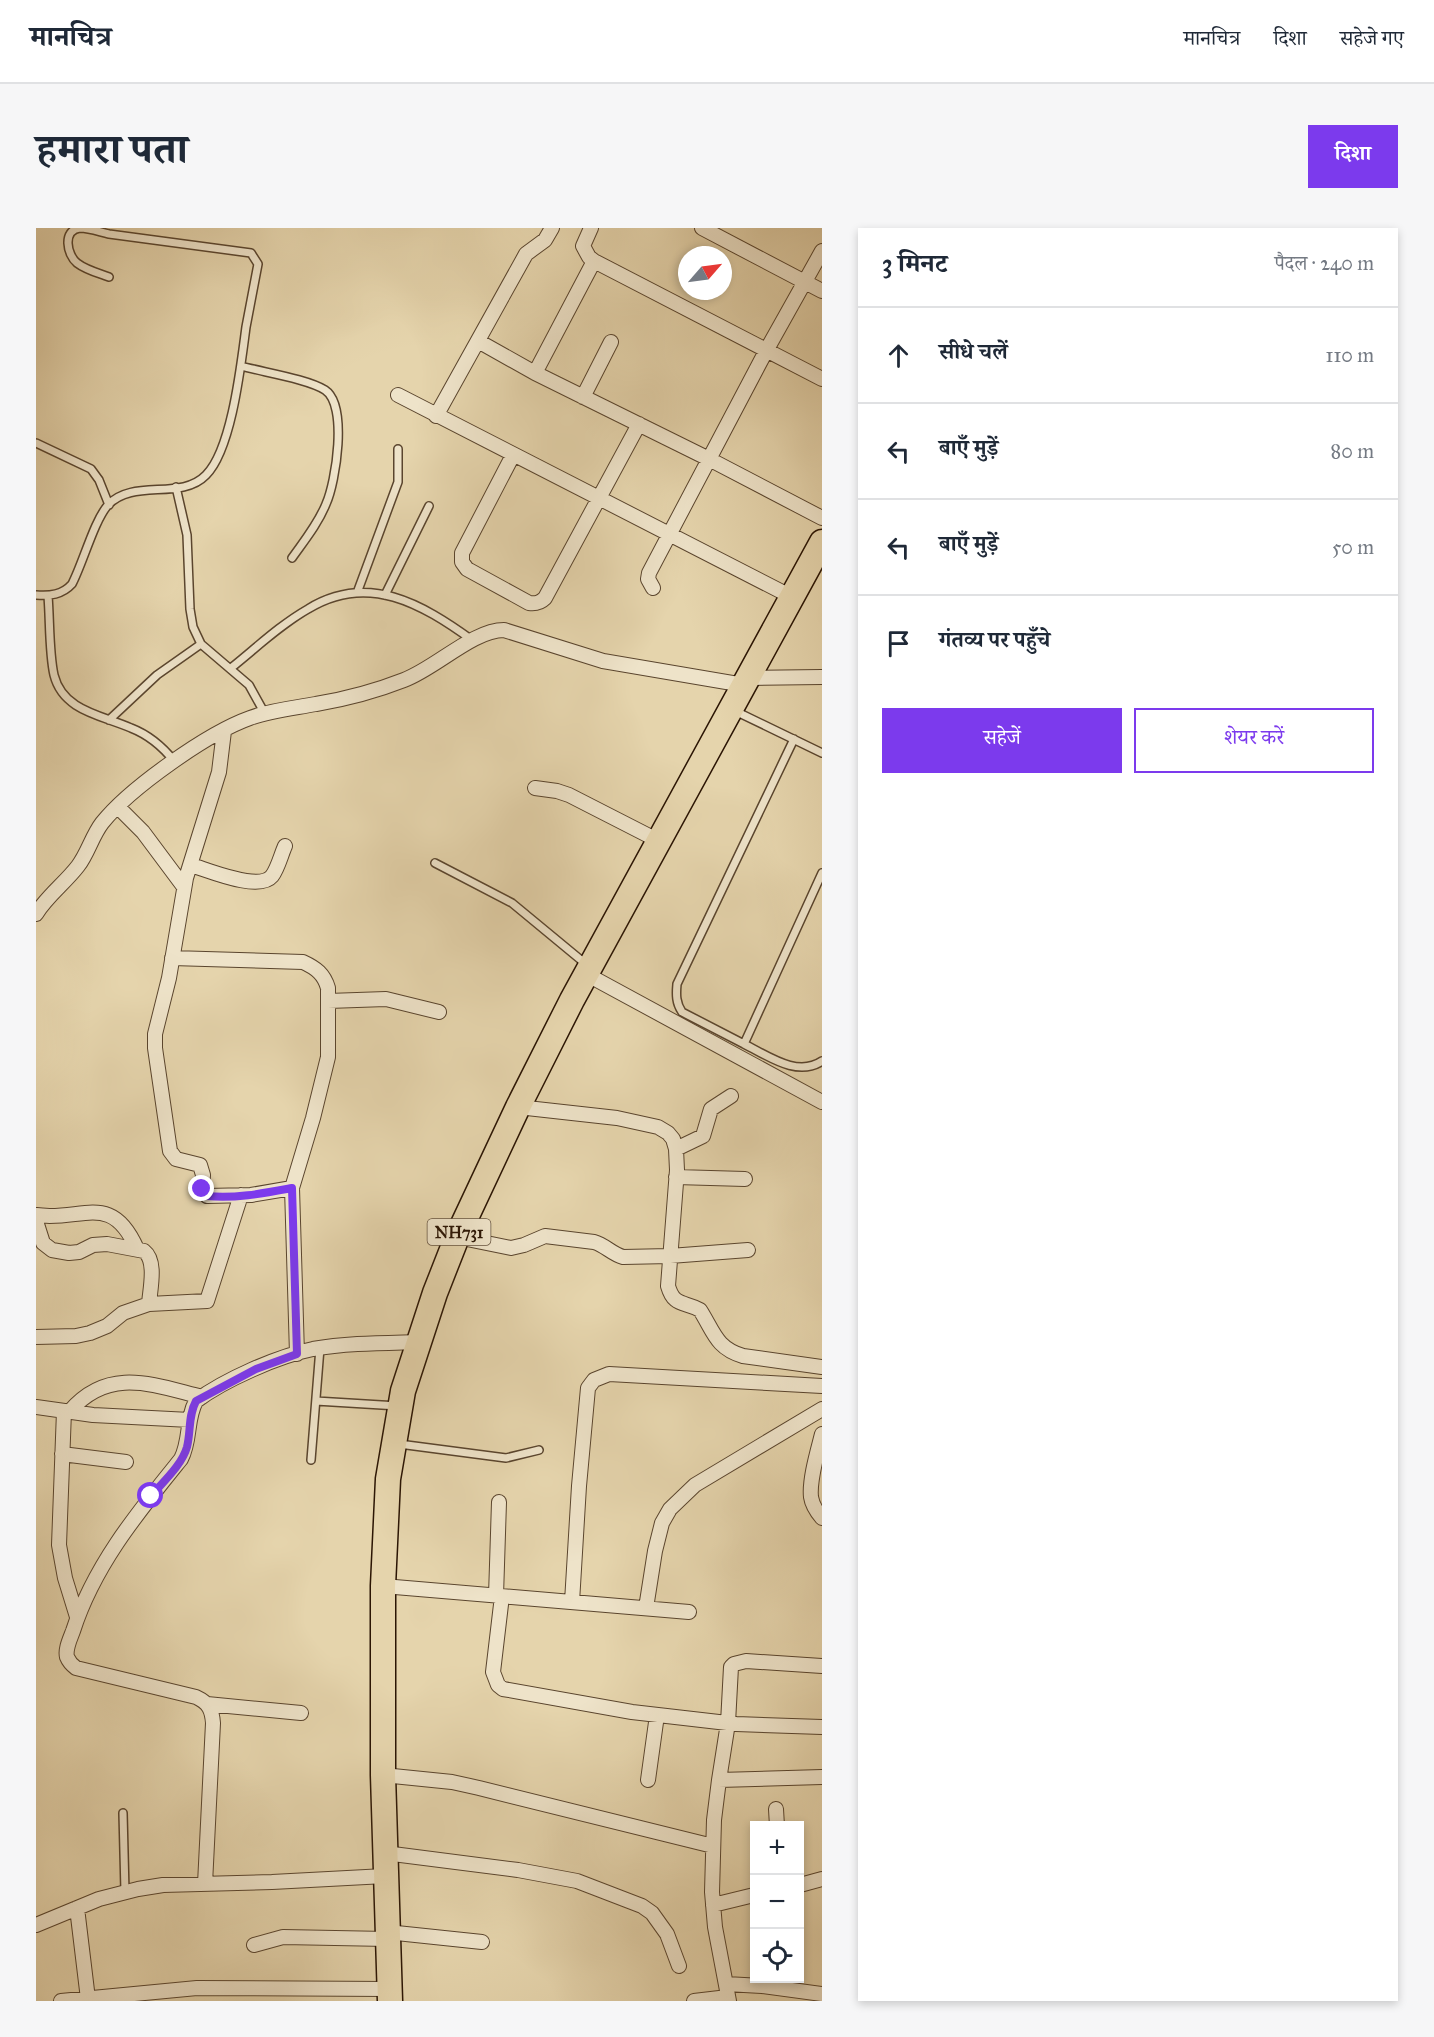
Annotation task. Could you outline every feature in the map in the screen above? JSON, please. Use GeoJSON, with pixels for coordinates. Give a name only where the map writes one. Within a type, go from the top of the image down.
{"type":"FeatureCollection","features":[{"type":"Feature","properties":{"kind":"highway","name":"NH731"},"geometry":{"type":"LineString","coordinates":[[389,1995],[383,1775],[383,1586],[386,1502],[399,1407],[418,1342],[457,1237],[518,1107],[588,971],[822,542]]}},
{"type":"Feature","properties":{"kind":"street"},"geometry":{"type":"LineString","coordinates":[[436,416],[526,254],[545,240],[552,228]]}},
{"type":"Feature","properties":{"kind":"street"},"geometry":{"type":"LineString","coordinates":[[591,228],[584,246],[589,257],[594,261],[822,379]]}},
{"type":"Feature","properties":{"kind":"street"},"geometry":{"type":"LineString","coordinates":[[702,228],[822,291]]}},
{"type":"Feature","properties":{"kind":"street"},"geometry":{"type":"LineString","coordinates":[[653,588],[648,579],[649,573],[669,533],[822,251]]}},
{"type":"Feature","properties":{"kind":"street"},"geometry":{"type":"LineString","coordinates":[[535,373],[594,261]]}},
{"type":"Feature","properties":{"kind":"street"},"geometry":{"type":"LineString","coordinates":[[478,341],[535,373],[822,518]]}},
{"type":"Feature","properties":{"kind":"street"},"geometry":{"type":"LineString","coordinates":[[583,397],[611,342]]}},
{"type":"Feature","properties":{"kind":"street"},"geometry":{"type":"LineString","coordinates":[[398,395],[792,597]]}},
{"type":"Feature","properties":{"kind":"street"},"geometry":{"type":"LineString","coordinates":[[513,455],[462,553],[462,562],[467,569],[529,603],[539,603],[545,598],[639,424]]}},
{"type":"Feature","properties":{"kind":"street"},"geometry":{"type":"LineString","coordinates":[[36,914],[42,904],[78,866],[95,834],[118,807],[174,761],[249,718],[328,702],[386,687],[428,669],[488,631],[504,630],[603,661],[746,682],[822,677]]}},
{"type":"Feature","properties":{"kind":"street"},"geometry":{"type":"LineString","coordinates":[[224,731],[219,772],[184,887],[155,1041],[170,1151],[176,1159],[200,1166],[203,1175],[202,1189],[207,1196],[241,1195],[292,1188]]}},
{"type":"Feature","properties":{"kind":"street"},"geometry":{"type":"LineString","coordinates":[[535,788],[569,795],[659,840]]}},
{"type":"Feature","properties":{"kind":"street"},"geometry":{"type":"LineString","coordinates":[[118,807],[155,846],[184,887]]}},
{"type":"Feature","properties":{"kind":"street"},"geometry":{"type":"LineString","coordinates":[[191,865],[257,883],[270,878],[285,846]]}},
{"type":"Feature","properties":{"kind":"street"},"geometry":{"type":"LineString","coordinates":[[172,958],[303,962],[320,972],[328,988],[327,1057],[313,1118],[292,1188],[297,1354]]}},
{"type":"Feature","properties":{"kind":"street"},"geometry":{"type":"LineString","coordinates":[[588,971],[822,1102]]}},
{"type":"Feature","properties":{"kind":"street"},"geometry":{"type":"LineString","coordinates":[[328,1001],[386,999],[439,1012]]}},
{"type":"Feature","properties":{"kind":"street"},"geometry":{"type":"LineString","coordinates":[[676,1149],[703,1136],[711,1109],[731,1096]]}},
{"type":"Feature","properties":{"kind":"street"},"geometry":{"type":"LineString","coordinates":[[518,1107],[617,1118],[658,1127],[668,1132],[676,1149],[668,1286],[672,1299],[700,1310],[716,1339],[725,1349],[743,1356],[822,1367]]}},
{"type":"Feature","properties":{"kind":"street"},"geometry":{"type":"LineString","coordinates":[[676,1177],[744,1179]]}},
{"type":"Feature","properties":{"kind":"street"},"geometry":{"type":"LineString","coordinates":[[36,1337],[76,1336],[90,1333],[106,1326],[123,1313],[149,1304],[207,1301],[241,1195]]}},
{"type":"Feature","properties":{"kind":"street"},"geometry":{"type":"LineString","coordinates":[[36,1215],[54,1216],[98,1212],[122,1223],[137,1249]]}},
{"type":"Feature","properties":{"kind":"street"},"geometry":{"type":"LineString","coordinates":[[36,1221],[43,1243],[52,1250],[69,1253],[93,1245],[107,1244],[147,1253],[151,1260],[149,1304]]}},
{"type":"Feature","properties":{"kind":"street"},"geometry":{"type":"LineString","coordinates":[[457,1237],[511,1248],[545,1236],[552,1236],[600,1243],[609,1252],[623,1257],[748,1250]]}},
{"type":"Feature","properties":{"kind":"street"},"geometry":{"type":"LineString","coordinates":[[301,1713],[207,1704],[196,1697],[76,1668],[71,1664],[67,1649],[77,1617],[90,1588],[120,1537],[182,1459],[187,1448],[191,1410],[196,1401],[256,1369],[297,1354],[320,1348],[418,1342]]}},
{"type":"Feature","properties":{"kind":"street"},"geometry":{"type":"LineString","coordinates":[[572,1602],[588,1388],[594,1380],[609,1374],[822,1386]]}},
{"type":"Feature","properties":{"kind":"street"},"geometry":{"type":"LineString","coordinates":[[77,1617],[65,1578],[59,1545],[62,1454],[67,1411],[88,1394],[113,1383],[143,1382],[202,1396]]}},
{"type":"Feature","properties":{"kind":"street"},"geometry":{"type":"LineString","coordinates":[[36,1407],[190,1420]]}},
{"type":"Feature","properties":{"kind":"street"},"geometry":{"type":"LineString","coordinates":[[646,1608],[655,1551],[662,1523],[670,1509],[695,1485],[822,1409]]}},
{"type":"Feature","properties":{"kind":"street"},"geometry":{"type":"LineString","coordinates":[[822,1434],[816,1457],[811,1496],[814,1507],[822,1518]]}},
{"type":"Feature","properties":{"kind":"street"},"geometry":{"type":"LineString","coordinates":[[62,1454],[126,1462]]}},
{"type":"Feature","properties":{"kind":"street"},"geometry":{"type":"LineString","coordinates":[[499,1502],[499,1596],[493,1671],[498,1685],[503,1689],[657,1715],[728,1723],[822,1727]]}},
{"type":"Feature","properties":{"kind":"street"},"geometry":{"type":"LineString","coordinates":[[383,1586],[689,1612]]}},
{"type":"Feature","properties":{"kind":"street"},"geometry":{"type":"LineString","coordinates":[[728,1994],[713,1905],[713,1846],[719,1780],[728,1723],[731,1667],[746,1661],[822,1666]]}},
{"type":"Feature","properties":{"kind":"street"},"geometry":{"type":"LineString","coordinates":[[205,1884],[213,1723],[212,1713],[207,1704]]}},
{"type":"Feature","properties":{"kind":"street"},"geometry":{"type":"LineString","coordinates":[[648,1780],[657,1715]]}},
{"type":"Feature","properties":{"kind":"street"},"geometry":{"type":"LineString","coordinates":[[383,1775],[452,1782],[713,1846]]}},
{"type":"Feature","properties":{"kind":"street"},"geometry":{"type":"LineString","coordinates":[[719,1780],[820,1777],[822,1792]]}},
{"type":"Feature","properties":{"kind":"street"},"geometry":{"type":"LineString","coordinates":[[776,1809],[777,1821]]}},
{"type":"Feature","properties":{"kind":"street"},"geometry":{"type":"LineString","coordinates":[[36,1925],[99,1899],[163,1885],[205,1884],[385,1865],[529,1871],[578,1881],[642,1906],[652,1914],[667,1934],[679,1966]]}},
{"type":"Feature","properties":{"kind":"street"},"geometry":{"type":"LineString","coordinates":[[804,1884],[822,1879]]}},
{"type":"Feature","properties":{"kind":"street"},"geometry":{"type":"LineString","coordinates":[[713,1905],[750,1896]]}},
{"type":"Feature","properties":{"kind":"street"},"geometry":{"type":"LineString","coordinates":[[77,1908],[88,1999]]}},
{"type":"Feature","properties":{"kind":"street"},"geometry":{"type":"LineString","coordinates":[[254,1945],[283,1937],[387,1935],[482,1942]]}},
{"type":"Feature","properties":{"kind":"street"},"geometry":{"type":"LineString","coordinates":[[694,2001],[772,1987],[803,1997],[822,1994]]}},
{"type":"Feature","properties":{"kind":"street"},"geometry":{"type":"LineString","coordinates":[[61,2001],[197,1988],[389,1995]]}},
{"type":"Feature","properties":{"kind":"lane"},"geometry":{"type":"LineString","coordinates":[[36,595],[48,596],[67,590],[72,584],[101,515],[109,505],[128,494],[185,486],[198,482],[206,476],[219,454],[232,413],[258,264],[256,258],[251,253],[230,249],[129,237],[87,229],[74,230],[68,241],[72,256],[87,269],[109,277]]}},
{"type":"Feature","properties":{"kind":"lane"},"geometry":{"type":"LineString","coordinates":[[241,366],[313,384],[330,395],[335,404],[338,426],[328,501],[292,558]]}},
{"type":"Feature","properties":{"kind":"lane"},"geometry":{"type":"LineString","coordinates":[[36,443],[91,469],[109,505]]}},
{"type":"Feature","properties":{"kind":"lane"},"geometry":{"type":"LineString","coordinates":[[357,593],[398,482],[398,449]]}},
{"type":"Feature","properties":{"kind":"lane"},"geometry":{"type":"LineString","coordinates":[[176,487],[187,535],[190,609],[193,627],[201,644],[249,686],[265,714]]}},
{"type":"Feature","properties":{"kind":"lane"},"geometry":{"type":"LineString","coordinates":[[385,596],[429,506]]}},
{"type":"Feature","properties":{"kind":"lane"},"geometry":{"type":"LineString","coordinates":[[231,668],[306,610],[321,602],[357,593],[405,599],[425,609],[472,640]]}},
{"type":"Feature","properties":{"kind":"lane"},"geometry":{"type":"LineString","coordinates":[[48,596],[54,674],[59,688],[69,700],[84,711],[131,728],[156,741],[174,761]]}},
{"type":"Feature","properties":{"kind":"lane"},"geometry":{"type":"LineString","coordinates":[[109,720],[157,675],[201,644]]}},
{"type":"Feature","properties":{"kind":"lane"},"geometry":{"type":"LineString","coordinates":[[731,709],[822,753]]}},
{"type":"Feature","properties":{"kind":"lane"},"geometry":{"type":"LineString","coordinates":[[794,739],[677,984],[676,994],[677,1005],[682,1012],[792,1067],[811,1067],[822,1061]]}},
{"type":"Feature","properties":{"kind":"lane"},"geometry":{"type":"LineString","coordinates":[[435,863],[512,903],[588,971]]}},
{"type":"Feature","properties":{"kind":"lane"},"geometry":{"type":"LineString","coordinates":[[744,1044],[822,873]]}},
{"type":"Feature","properties":{"kind":"lane"},"geometry":{"type":"LineString","coordinates":[[311,1460],[320,1348]]}},
{"type":"Feature","properties":{"kind":"lane"},"geometry":{"type":"LineString","coordinates":[[316,1401],[399,1407]]}},
{"type":"Feature","properties":{"kind":"lane"},"geometry":{"type":"LineString","coordinates":[[393,1443],[506,1458],[539,1450]]}},
{"type":"Feature","properties":{"kind":"lane"},"geometry":{"type":"LineString","coordinates":[[123,1813],[125,1892]]}},
{"type":"Feature","properties":{"kind":"route"},"geometry":{"type":"LineString","coordinates":[[151,1496],[182,1459],[187,1448],[191,1410],[196,1401],[256,1369],[297,1354],[292,1188],[251,1195],[214,1197],[207,1196],[202,1189]]}}]}
